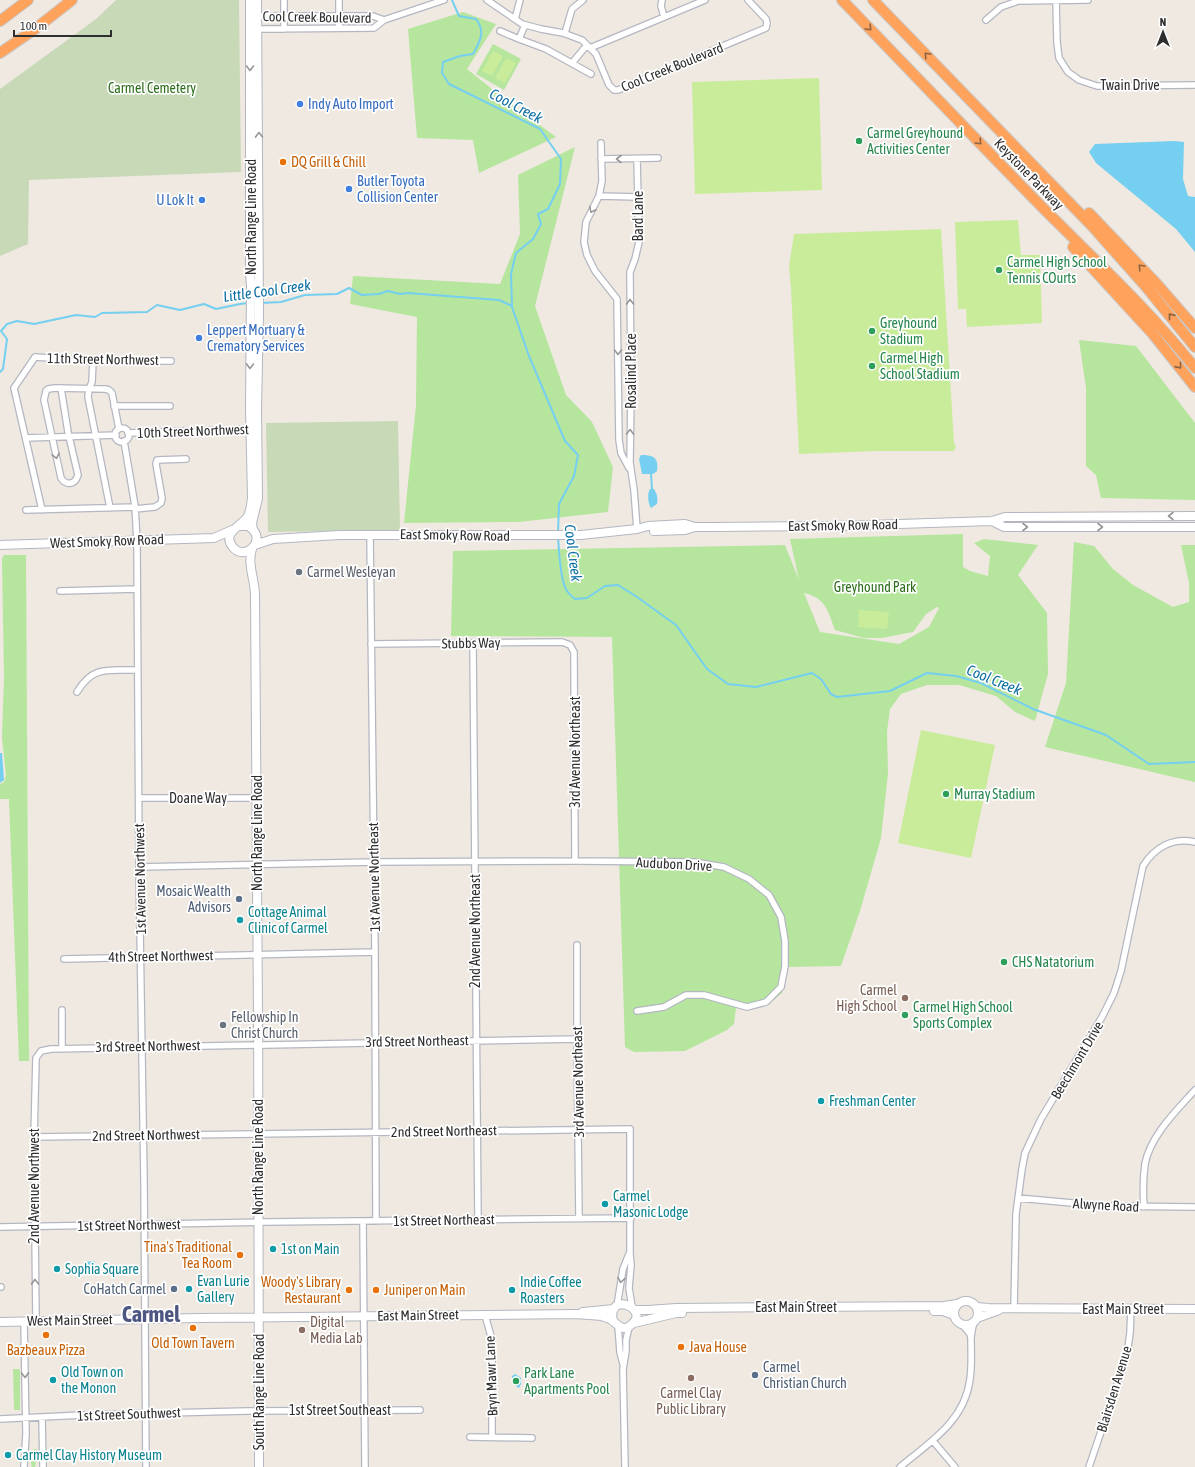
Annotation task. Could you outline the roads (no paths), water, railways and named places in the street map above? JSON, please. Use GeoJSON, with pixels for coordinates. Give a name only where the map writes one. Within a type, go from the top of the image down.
{"type":"FeatureCollection","features":[{"type":"Feature","properties":{"kind":"highway"},"geometry":{"type":"LineString","coordinates":[[0,21],[28,0]]}},
{"type":"Feature","properties":{"kind":"highway"},"geometry":{"type":"LineString","coordinates":[[0,53],[35,29],[72,0]]}},
{"type":"Feature","properties":{"kind":"highway","name":"Keystone Parkway"},"geometry":{"type":"LineString","coordinates":[[842,0],[1015,179],[1140,305],[1173,340],[1195,368]]}},
{"type":"Feature","properties":{"kind":"highway","name":"Keystone Parkway"},"geometry":{"type":"LineString","coordinates":[[873,0],[1097,231],[1162,305],[1195,347]]}},
{"type":"Feature","properties":{"kind":"highway"},"geometry":{"type":"LineString","coordinates":[[954,83],[1062,186],[1123,247],[1195,328]]}},
{"type":"Feature","properties":{"kind":"highway"},"geometry":{"type":"LineString","coordinates":[[1015,179],[1061,234],[1158,341],[1195,387]]}},
{"type":"Feature","properties":{"kind":"main road","name":"North Range Line Road"},"geometry":{"type":"LineString","coordinates":[[235,528],[248,516],[252,504],[255,286],[250,273],[254,16],[250,0]]}},
{"type":"Feature","properties":{"kind":"main road","name":"North Range Line Road"},"geometry":{"type":"LineString","coordinates":[[254,16],[258,0]]}},
{"type":"Feature","properties":{"kind":"main road","name":"North Range Line Road"},"geometry":{"type":"LineString","coordinates":[[254,429],[258,498],[253,520],[254,531]]}},
{"type":"Feature","properties":{"kind":"main road","name":"East Smoky Row Road"},"geometry":{"type":"LineString","coordinates":[[253,547],[273,539],[329,535],[541,536],[581,535],[637,529],[648,526],[685,524],[695,526],[837,526],[992,522],[1005,517],[1195,516]]}},
{"type":"Feature","properties":{"kind":"main road","name":"East Smoky Row Road"},"geometry":{"type":"LineString","coordinates":[[992,522],[1004,527],[1195,527]]}},
{"type":"Feature","properties":{"kind":"main road"},"geometry":{"type":"LineString","coordinates":[[244,525],[254,531],[256,541],[253,547],[245,552],[235,549],[229,537],[235,528],[244,525]]}},
{"type":"Feature","properties":{"kind":"main road","name":"West Smoky Row Road"},"geometry":{"type":"LineString","coordinates":[[0,545],[214,538],[235,528]]}},
{"type":"Feature","properties":{"kind":"main road","name":"East Smoky Row Road"},"geometry":{"type":"LineString","coordinates":[[254,531],[273,539]]}},
{"type":"Feature","properties":{"kind":"main road","name":"West Smoky Row Road"},"geometry":{"type":"LineString","coordinates":[[214,538],[235,549]]}},
{"type":"Feature","properties":{"kind":"main road","name":"North Range Line Road"},"geometry":{"type":"LineString","coordinates":[[253,547],[250,566],[254,580],[255,596],[259,1317]]}},
{"type":"Feature","properties":{"kind":"main road","name":"North Range Line Road"},"geometry":{"type":"LineString","coordinates":[[235,549],[250,566]]}},
{"type":"Feature","properties":{"kind":"main road"},"geometry":{"type":"LineString","coordinates":[[962,1301],[972,1302],[977,1307],[978,1312],[975,1320],[970,1324],[962,1324],[954,1316],[957,1304],[962,1301]]}},
{"type":"Feature","properties":{"kind":"main road"},"geometry":{"type":"LineString","coordinates":[[624,1304],[633,1308],[636,1314],[632,1325],[622,1328],[615,1323],[612,1313],[616,1307],[624,1304]]}},
{"type":"Feature","properties":{"kind":"main road","name":"East Main Street"},"geometry":{"type":"LineString","coordinates":[[633,1308],[944,1306],[957,1304]]}},
{"type":"Feature","properties":{"kind":"main road","name":"East Main Street"},"geometry":{"type":"LineString","coordinates":[[577,1314],[586,1311],[616,1307]]}},
{"type":"Feature","properties":{"kind":"main road","name":"East Main Street"},"geometry":{"type":"LineString","coordinates":[[977,1307],[1195,1310]]}},
{"type":"Feature","properties":{"kind":"main road","name":"East Main Street"},"geometry":{"type":"LineString","coordinates":[[975,1320],[1004,1308]]}},
{"type":"Feature","properties":{"kind":"main road","name":"East Main Street"},"geometry":{"type":"LineString","coordinates":[[632,1325],[676,1313],[943,1311],[954,1316]]}},
{"type":"Feature","properties":{"kind":"main road","name":"East Main Street"},"geometry":{"type":"LineString","coordinates":[[259,1317],[577,1314],[602,1316],[615,1323]]}},
{"type":"Feature","properties":{"kind":"main road","name":"West Main Street"},"geometry":{"type":"LineString","coordinates":[[0,1322],[259,1317]]}},
{"type":"Feature","properties":{"kind":"main road","name":"South Range Line Road"},"geometry":{"type":"LineString","coordinates":[[259,1317],[259,1467]]}},
{"type":"Feature","properties":{"kind":"street"},"geometry":{"type":"LineString","coordinates":[[284,0],[284,29]]}},
{"type":"Feature","properties":{"kind":"street"},"geometry":{"type":"LineString","coordinates":[[339,0],[340,28]]}},
{"type":"Feature","properties":{"kind":"street","name":"Cool Creek Boulevard"},"geometry":{"type":"LineString","coordinates":[[254,29],[374,28],[384,20],[400,16],[444,0]]}},
{"type":"Feature","properties":{"kind":"street","name":"Cool Creek Boulevard"},"geometry":{"type":"LineString","coordinates":[[487,0],[525,25],[565,33],[578,38],[596,54],[609,85],[614,90],[618,90],[766,28],[766,19],[748,0]]}},
{"type":"Feature","properties":{"kind":"street"},"geometry":{"type":"LineString","coordinates":[[515,19],[520,0]]}},
{"type":"Feature","properties":{"kind":"street"},"geometry":{"type":"LineString","coordinates":[[565,33],[574,0]]}},
{"type":"Feature","properties":{"kind":"street"},"geometry":{"type":"LineString","coordinates":[[572,8],[582,0]]}},
{"type":"Feature","properties":{"kind":"street"},"geometry":{"type":"LineString","coordinates":[[662,0],[660,6],[664,17]]}},
{"type":"Feature","properties":{"kind":"street"},"geometry":{"type":"LineString","coordinates":[[572,63],[589,47],[705,0]]}},
{"type":"Feature","properties":{"kind":"street","name":"Twain Drive"},"geometry":{"type":"LineString","coordinates":[[1056,0],[1057,50],[1059,58],[1068,72],[1079,80],[1096,86],[1195,85]]}},
{"type":"Feature","properties":{"kind":"street"},"geometry":{"type":"LineString","coordinates":[[986,20],[1001,7],[1008,4],[1024,1],[1088,0]]}},
{"type":"Feature","properties":{"kind":"street","name":"Cool Creek Boulevard"},"geometry":{"type":"LineString","coordinates":[[254,16],[373,16],[384,20]]}},
{"type":"Feature","properties":{"kind":"street"},"geometry":{"type":"LineString","coordinates":[[519,39],[525,25]]}},
{"type":"Feature","properties":{"kind":"street"},"geometry":{"type":"LineString","coordinates":[[500,31],[546,50],[591,74]]}},
{"type":"Feature","properties":{"kind":"street"},"geometry":{"type":"LineString","coordinates":[[601,143],[602,182],[599,196],[638,197]]}},
{"type":"Feature","properties":{"kind":"street","name":"Bard Lane"},"geometry":{"type":"LineString","coordinates":[[630,272],[639,242],[637,158]]}},
{"type":"Feature","properties":{"kind":"street"},"geometry":{"type":"LineString","coordinates":[[601,159],[658,158]]}},
{"type":"Feature","properties":{"kind":"street","name":"Rosalind Place"},"geometry":{"type":"LineString","coordinates":[[599,196],[586,222],[584,242],[587,255],[595,271],[617,299],[619,440],[621,453],[631,471]]}},
{"type":"Feature","properties":{"kind":"street","name":"Rosalind Place"},"geometry":{"type":"LineString","coordinates":[[630,272],[630,462],[637,511],[637,529]]}},
{"type":"Feature","properties":{"kind":"street","name":"11th Street Northwest"},"geometry":{"type":"LineString","coordinates":[[26,438],[14,388],[35,357],[93,361],[171,360]]}},
{"type":"Feature","properties":{"kind":"street"},"geometry":{"type":"LineString","coordinates":[[93,361],[92,382],[88,397],[110,508]]}},
{"type":"Feature","properties":{"kind":"street"},"geometry":{"type":"LineString","coordinates":[[61,388],[69,436],[78,475],[75,481],[70,484],[64,482],[61,478],[44,400],[46,391],[51,388],[61,388],[109,390],[112,393],[119,429],[116,435]]}},
{"type":"Feature","properties":{"kind":"street"},"geometry":{"type":"LineString","coordinates":[[114,406],[170,406]]}},
{"type":"Feature","properties":{"kind":"street"},"geometry":{"type":"LineString","coordinates":[[116,435],[118,440],[124,441],[128,438],[128,433],[124,428],[119,429]]}},
{"type":"Feature","properties":{"kind":"street","name":"10th Street Northwest"},"geometry":{"type":"LineString","coordinates":[[128,433],[254,429]]}},
{"type":"Feature","properties":{"kind":"street"},"geometry":{"type":"LineString","coordinates":[[42,510],[26,438],[116,435]]}},
{"type":"Feature","properties":{"kind":"street","name":"1st Avenue Northwest"},"geometry":{"type":"LineString","coordinates":[[124,441],[135,508],[137,541],[139,867],[144,1135],[146,1467]]}},
{"type":"Feature","properties":{"kind":"street"},"geometry":{"type":"LineString","coordinates":[[26,510],[158,507],[162,504],[162,498],[156,464],[157,460],[186,459]]}},
{"type":"Feature","properties":{"kind":"street","name":"1st Avenue Northeast"},"geometry":{"type":"LineString","coordinates":[[370,534],[375,952],[376,1221]]}},
{"type":"Feature","properties":{"kind":"street"},"geometry":{"type":"LineString","coordinates":[[60,591],[138,590]]}},
{"type":"Feature","properties":{"kind":"street","name":"Stubbs Way"},"geometry":{"type":"LineString","coordinates":[[371,644],[562,642],[570,645]]}},
{"type":"Feature","properties":{"kind":"street","name":"2nd Avenue Northeast"},"geometry":{"type":"LineString","coordinates":[[473,643],[478,1220]]}},
{"type":"Feature","properties":{"kind":"street","name":"3rd Avenue Northeast"},"geometry":{"type":"LineString","coordinates":[[570,645],[574,652],[575,861]]}},
{"type":"Feature","properties":{"kind":"street"},"geometry":{"type":"LineString","coordinates":[[77,692],[83,682],[95,672],[106,670],[138,670]]}},
{"type":"Feature","properties":{"kind":"street","name":"Doane Way"},"geometry":{"type":"LineString","coordinates":[[139,798],[257,798]]}},
{"type":"Feature","properties":{"kind":"street","name":"Beechmont Drive"},"geometry":{"type":"LineString","coordinates":[[1014,1308],[1015,1237],[1018,1198],[1025,1153],[1041,1120],[1102,1017],[1114,993],[1121,971],[1143,866],[1148,858],[1163,845],[1173,842],[1192,841]]}},
{"type":"Feature","properties":{"kind":"street","name":"Audubon Drive"},"geometry":{"type":"LineString","coordinates":[[139,867],[374,862],[694,862],[724,867],[749,879],[769,895],[781,917],[786,941],[785,966],[781,986],[766,1002],[747,1007],[704,995],[686,995],[664,1007],[637,1011]]}},
{"type":"Feature","properties":{"kind":"street","name":"3rd Avenue Northeast"},"geometry":{"type":"LineString","coordinates":[[577,946],[579,1219]]}},
{"type":"Feature","properties":{"kind":"street","name":"4th Street Northwest"},"geometry":{"type":"LineString","coordinates":[[64,958],[375,952]]}},
{"type":"Feature","properties":{"kind":"street"},"geometry":{"type":"LineString","coordinates":[[62,1010],[62,1048]]}},
{"type":"Feature","properties":{"kind":"street","name":"3rd Street Northeast"},"geometry":{"type":"LineString","coordinates":[[258,1044],[577,1038]]}},
{"type":"Feature","properties":{"kind":"street","name":"3rd Street Northwest"},"geometry":{"type":"LineString","coordinates":[[39,1052],[44,1049],[62,1048],[258,1044]]}},
{"type":"Feature","properties":{"kind":"street","name":"2nd Avenue Northwest"},"geometry":{"type":"LineString","coordinates":[[36,1321],[34,1137],[36,1058],[39,1052]]}},
{"type":"Feature","properties":{"kind":"street"},"geometry":{"type":"LineString","coordinates":[[1144,1207],[1145,1163],[1154,1139],[1195,1090]]}},
{"type":"Feature","properties":{"kind":"street","name":"2nd Street Northeast"},"geometry":{"type":"LineString","coordinates":[[258,1133],[630,1129],[631,1218]]}},
{"type":"Feature","properties":{"kind":"street","name":"2nd Street Northwest"},"geometry":{"type":"LineString","coordinates":[[34,1137],[258,1133]]}},
{"type":"Feature","properties":{"kind":"street","name":"Alwyne Road"},"geometry":{"type":"LineString","coordinates":[[1018,1198],[1082,1205],[1195,1207]]}},
{"type":"Feature","properties":{"kind":"street"},"geometry":{"type":"LineString","coordinates":[[631,1218],[631,1265],[629,1288],[633,1308]]}},
{"type":"Feature","properties":{"kind":"street","name":"1st Street Northeast"},"geometry":{"type":"LineString","coordinates":[[258,1223],[631,1218]]}},
{"type":"Feature","properties":{"kind":"street"},"geometry":{"type":"LineString","coordinates":[[363,1221],[365,1467]]}},
{"type":"Feature","properties":{"kind":"street","name":"1st Street Northwest"},"geometry":{"type":"LineString","coordinates":[[0,1227],[258,1223]]}},
{"type":"Feature","properties":{"kind":"street"},"geometry":{"type":"LineString","coordinates":[[616,1307],[623,1269],[630,1254]]}},
{"type":"Feature","properties":{"kind":"street","name":"Blairsden Avenue"},"geometry":{"type":"LineString","coordinates":[[1088,1467],[1127,1355],[1131,1309]]}},
{"type":"Feature","properties":{"kind":"street","name":"Bryn Mawr Lane"},"geometry":{"type":"LineString","coordinates":[[485,1315],[492,1340],[492,1437]]}},
{"type":"Feature","properties":{"kind":"street"},"geometry":{"type":"LineString","coordinates":[[900,1467],[933,1440],[954,1419],[963,1405],[970,1381],[971,1338],[975,1320]]}},
{"type":"Feature","properties":{"kind":"street"},"geometry":{"type":"LineString","coordinates":[[24,1322],[26,1418],[24,1467]]}},
{"type":"Feature","properties":{"kind":"street"},"geometry":{"type":"LineString","coordinates":[[615,1323],[624,1369]]}},
{"type":"Feature","properties":{"kind":"street"},"geometry":{"type":"LineString","coordinates":[[962,1324],[970,1334],[971,1338]]}},
{"type":"Feature","properties":{"kind":"street"},"geometry":{"type":"LineString","coordinates":[[624,1467],[624,1369],[626,1340],[632,1325]]}},
{"type":"Feature","properties":{"kind":"street","name":"1st Street Southeast"},"geometry":{"type":"LineString","coordinates":[[259,1411],[420,1410]]}},
{"type":"Feature","properties":{"kind":"street","name":"1st Street Southwest"},"geometry":{"type":"LineString","coordinates":[[0,1419],[259,1411]]}},
{"type":"Feature","properties":{"kind":"street"},"geometry":{"type":"LineString","coordinates":[[42,1418],[43,1467]]}},
{"type":"Feature","properties":{"kind":"street"},"geometry":{"type":"LineString","coordinates":[[470,1437],[532,1438]]}},
{"type":"Feature","properties":{"kind":"street"},"geometry":{"type":"LineString","coordinates":[[933,1440],[955,1467]]}},
{"type":"Feature","properties":{"kind":"water"},"geometry":{"type":"Polygon","coordinates":[[[1174,141],[1184,142],[1183,179],[1188,196],[1195,197],[1195,252],[1176,229],[1096,163],[1089,152],[1095,144],[1174,141]]]}},
{"type":"Feature","properties":{"kind":"water"},"geometry":{"type":"Polygon","coordinates":[[[641,455],[652,456],[656,460],[657,471],[653,474],[642,474],[639,459],[641,455]]]}},
{"type":"Feature","properties":{"kind":"water"},"geometry":{"type":"Polygon","coordinates":[[[650,489],[654,489],[657,494],[657,504],[651,508],[648,499],[650,489]]]}},
{"type":"Feature","properties":{"kind":"water"},"geometry":{"type":"Polygon","coordinates":[[[0,753],[2,753],[4,780],[0,783],[0,753]]]}},
{"type":"Feature","properties":{"kind":"water"},"geometry":{"type":"Polygon","coordinates":[[[95,1261],[95,1268],[84,1268],[84,1262],[95,1261]]]}},
{"type":"Feature","properties":{"kind":"water","name":"Park Lane Apartments Pool"},"geometry":{"type":"Polygon","coordinates":[[[515,1374],[521,1378],[519,1388],[512,1382],[512,1376],[515,1374]]]}},
{"type":"Feature","properties":{"kind":"waterway","name":"Cool Creek"},"geometry":{"type":"LineString","coordinates":[[452,0],[459,16],[476,19],[481,28],[481,36],[473,54],[460,56],[443,62],[442,73],[449,84],[540,129],[561,159],[560,184],[548,209],[538,214],[541,224],[533,239],[516,253],[511,274],[512,307],[529,356],[565,441],[578,455],[574,476],[559,504],[558,533]]}},
{"type":"Feature","properties":{"kind":"waterway","name":"Little Cool Creek"},"geometry":{"type":"LineString","coordinates":[[261,303],[281,302],[305,295],[337,294],[349,288],[362,295],[379,294],[388,291],[400,294],[408,293],[499,300],[512,306]]}},
{"type":"Feature","properties":{"kind":"waterway","name":"Little Cool Creek"},"geometry":{"type":"LineString","coordinates":[[0,372],[3,369],[7,339],[1,331],[7,324],[17,321],[34,324],[76,315],[95,317],[102,313],[147,312],[157,305],[180,310],[204,304],[216,309],[249,303]]}},
{"type":"Feature","properties":{"kind":"waterway"},"geometry":{"type":"LineString","coordinates":[[651,474],[652,489]]}},
{"type":"Feature","properties":{"kind":"waterway","name":"Cool Creek"},"geometry":{"type":"LineString","coordinates":[[558,537],[563,582],[567,591],[572,597],[575,599],[587,598],[605,586],[618,585],[676,625],[707,669],[728,684],[756,687],[812,673],[821,679],[831,694],[837,697],[890,691],[927,673],[956,676],[981,683],[1033,709],[1106,735],[1149,764],[1195,762]]}},
{"type":"Feature","properties":{"kind":"place","name":"Indy Auto Import"},"geometry":{"type":"Point","coordinates":[300,104]}},
{"type":"Feature","properties":{"kind":"place","name":"Carmel Greyhound Activities Center"},"geometry":{"type":"Point","coordinates":[859,141]}},
{"type":"Feature","properties":{"kind":"place","name":"DQ Grill & Chill"},"geometry":{"type":"Point","coordinates":[283,162]}},
{"type":"Feature","properties":{"kind":"place","name":"Butler Toyota Collision Center"},"geometry":{"type":"Point","coordinates":[349,189]}},
{"type":"Feature","properties":{"kind":"place","name":"U Lok It"},"geometry":{"type":"Point","coordinates":[202,200]}},
{"type":"Feature","properties":{"kind":"place","name":"Carmel High School Tennis COurts"},"geometry":{"type":"Point","coordinates":[999,270]}},
{"type":"Feature","properties":{"kind":"place","name":"Greyhound Stadium"},"geometry":{"type":"Point","coordinates":[872,331]}},
{"type":"Feature","properties":{"kind":"place","name":"Leppert Mortuary & Crematory Services"},"geometry":{"type":"Point","coordinates":[199,338]}},
{"type":"Feature","properties":{"kind":"place","name":"Carmel High School Stadium"},"geometry":{"type":"Point","coordinates":[872,366]}},
{"type":"Feature","properties":{"kind":"place","name":"Carmel Wesleyan"},"geometry":{"type":"Point","coordinates":[299,572]}},
{"type":"Feature","properties":{"kind":"place","name":"Murray Stadium"},"geometry":{"type":"Point","coordinates":[946,794]}},
{"type":"Feature","properties":{"kind":"place","name":"Mosaic Wealth Advisors"},"geometry":{"type":"Point","coordinates":[239,899]}},
{"type":"Feature","properties":{"kind":"place","name":"Cottage Animal Clinic of Carmel"},"geometry":{"type":"Point","coordinates":[240,920]}},
{"type":"Feature","properties":{"kind":"place","name":"CHS Natatorium"},"geometry":{"type":"Point","coordinates":[1004,962]}},
{"type":"Feature","properties":{"kind":"place","name":"Carmel High School"},"geometry":{"type":"Point","coordinates":[905,998]}},
{"type":"Feature","properties":{"kind":"place","name":"Carmel High School Sports Complex"},"geometry":{"type":"Point","coordinates":[905,1015]}},
{"type":"Feature","properties":{"kind":"place","name":"Fellowship In Christ Church"},"geometry":{"type":"Point","coordinates":[223,1025]}},
{"type":"Feature","properties":{"kind":"place","name":"Freshman Center"},"geometry":{"type":"Point","coordinates":[821,1101]}},
{"type":"Feature","properties":{"kind":"place","name":"Carmel Masonic Lodge"},"geometry":{"type":"Point","coordinates":[605,1204]}},
{"type":"Feature","properties":{"kind":"place","name":"1st on Main"},"geometry":{"type":"Point","coordinates":[273,1249]}},
{"type":"Feature","properties":{"kind":"place","name":"Tina's Traditional Tea Room"},"geometry":{"type":"Point","coordinates":[240,1255]}},
{"type":"Feature","properties":{"kind":"place","name":"Sophia Square"},"geometry":{"type":"Point","coordinates":[57,1269]}},
{"type":"Feature","properties":{"kind":"place","name":"CoHatch Carmel"},"geometry":{"type":"Point","coordinates":[174,1289]}},
{"type":"Feature","properties":{"kind":"place","name":"Evan Lurie Gallery"},"geometry":{"type":"Point","coordinates":[189,1289]}},
{"type":"Feature","properties":{"kind":"place","name":"Woody's Library Restaurant"},"geometry":{"type":"Point","coordinates":[349,1290]}},
{"type":"Feature","properties":{"kind":"place","name":"Juniper on Main"},"geometry":{"type":"Point","coordinates":[376,1290]}},
{"type":"Feature","properties":{"kind":"place","name":"Indie Coffee Roasters"},"geometry":{"type":"Point","coordinates":[512,1290]}},
{"type":"Feature","properties":{"kind":"place","name":"Old Town Tavern"},"geometry":{"type":"Point","coordinates":[193,1328]}},
{"type":"Feature","properties":{"kind":"place","name":"Digital Media Lab"},"geometry":{"type":"Point","coordinates":[302,1330]}},
{"type":"Feature","properties":{"kind":"place","name":"Bazbeaux Pizza"},"geometry":{"type":"Point","coordinates":[46,1335]}},
{"type":"Feature","properties":{"kind":"place","name":"Java House"},"geometry":{"type":"Point","coordinates":[681,1347]}},
{"type":"Feature","properties":{"kind":"place","name":"Carmel Christian Church"},"geometry":{"type":"Point","coordinates":[755,1375]}},
{"type":"Feature","properties":{"kind":"place","name":"Carmel Clay Public Library"},"geometry":{"type":"Point","coordinates":[691,1378]}},
{"type":"Feature","properties":{"kind":"place","name":"Old Town on the Monon"},"geometry":{"type":"Point","coordinates":[53,1380]}},
{"type":"Feature","properties":{"kind":"place","name":"Park Lane Apartments Pool"},"geometry":{"type":"Point","coordinates":[516,1381]}},
{"type":"Feature","properties":{"kind":"place","name":"Carmel Clay History Museum"},"geometry":{"type":"Point","coordinates":[8,1455]}},
{"type":"Feature","properties":{"kind":"district","name":"Carmel"},"geometry":{"type":"Point","coordinates":[151,1314]}},
{"type":"Feature","properties":{"kind":"park label","name":"Carmel Cemetery"},"geometry":{"type":"Point","coordinates":[152,88]}},
{"type":"Feature","properties":{"kind":"park label","name":"Greyhound Park"},"geometry":{"type":"Point","coordinates":[875,587]}}]}
